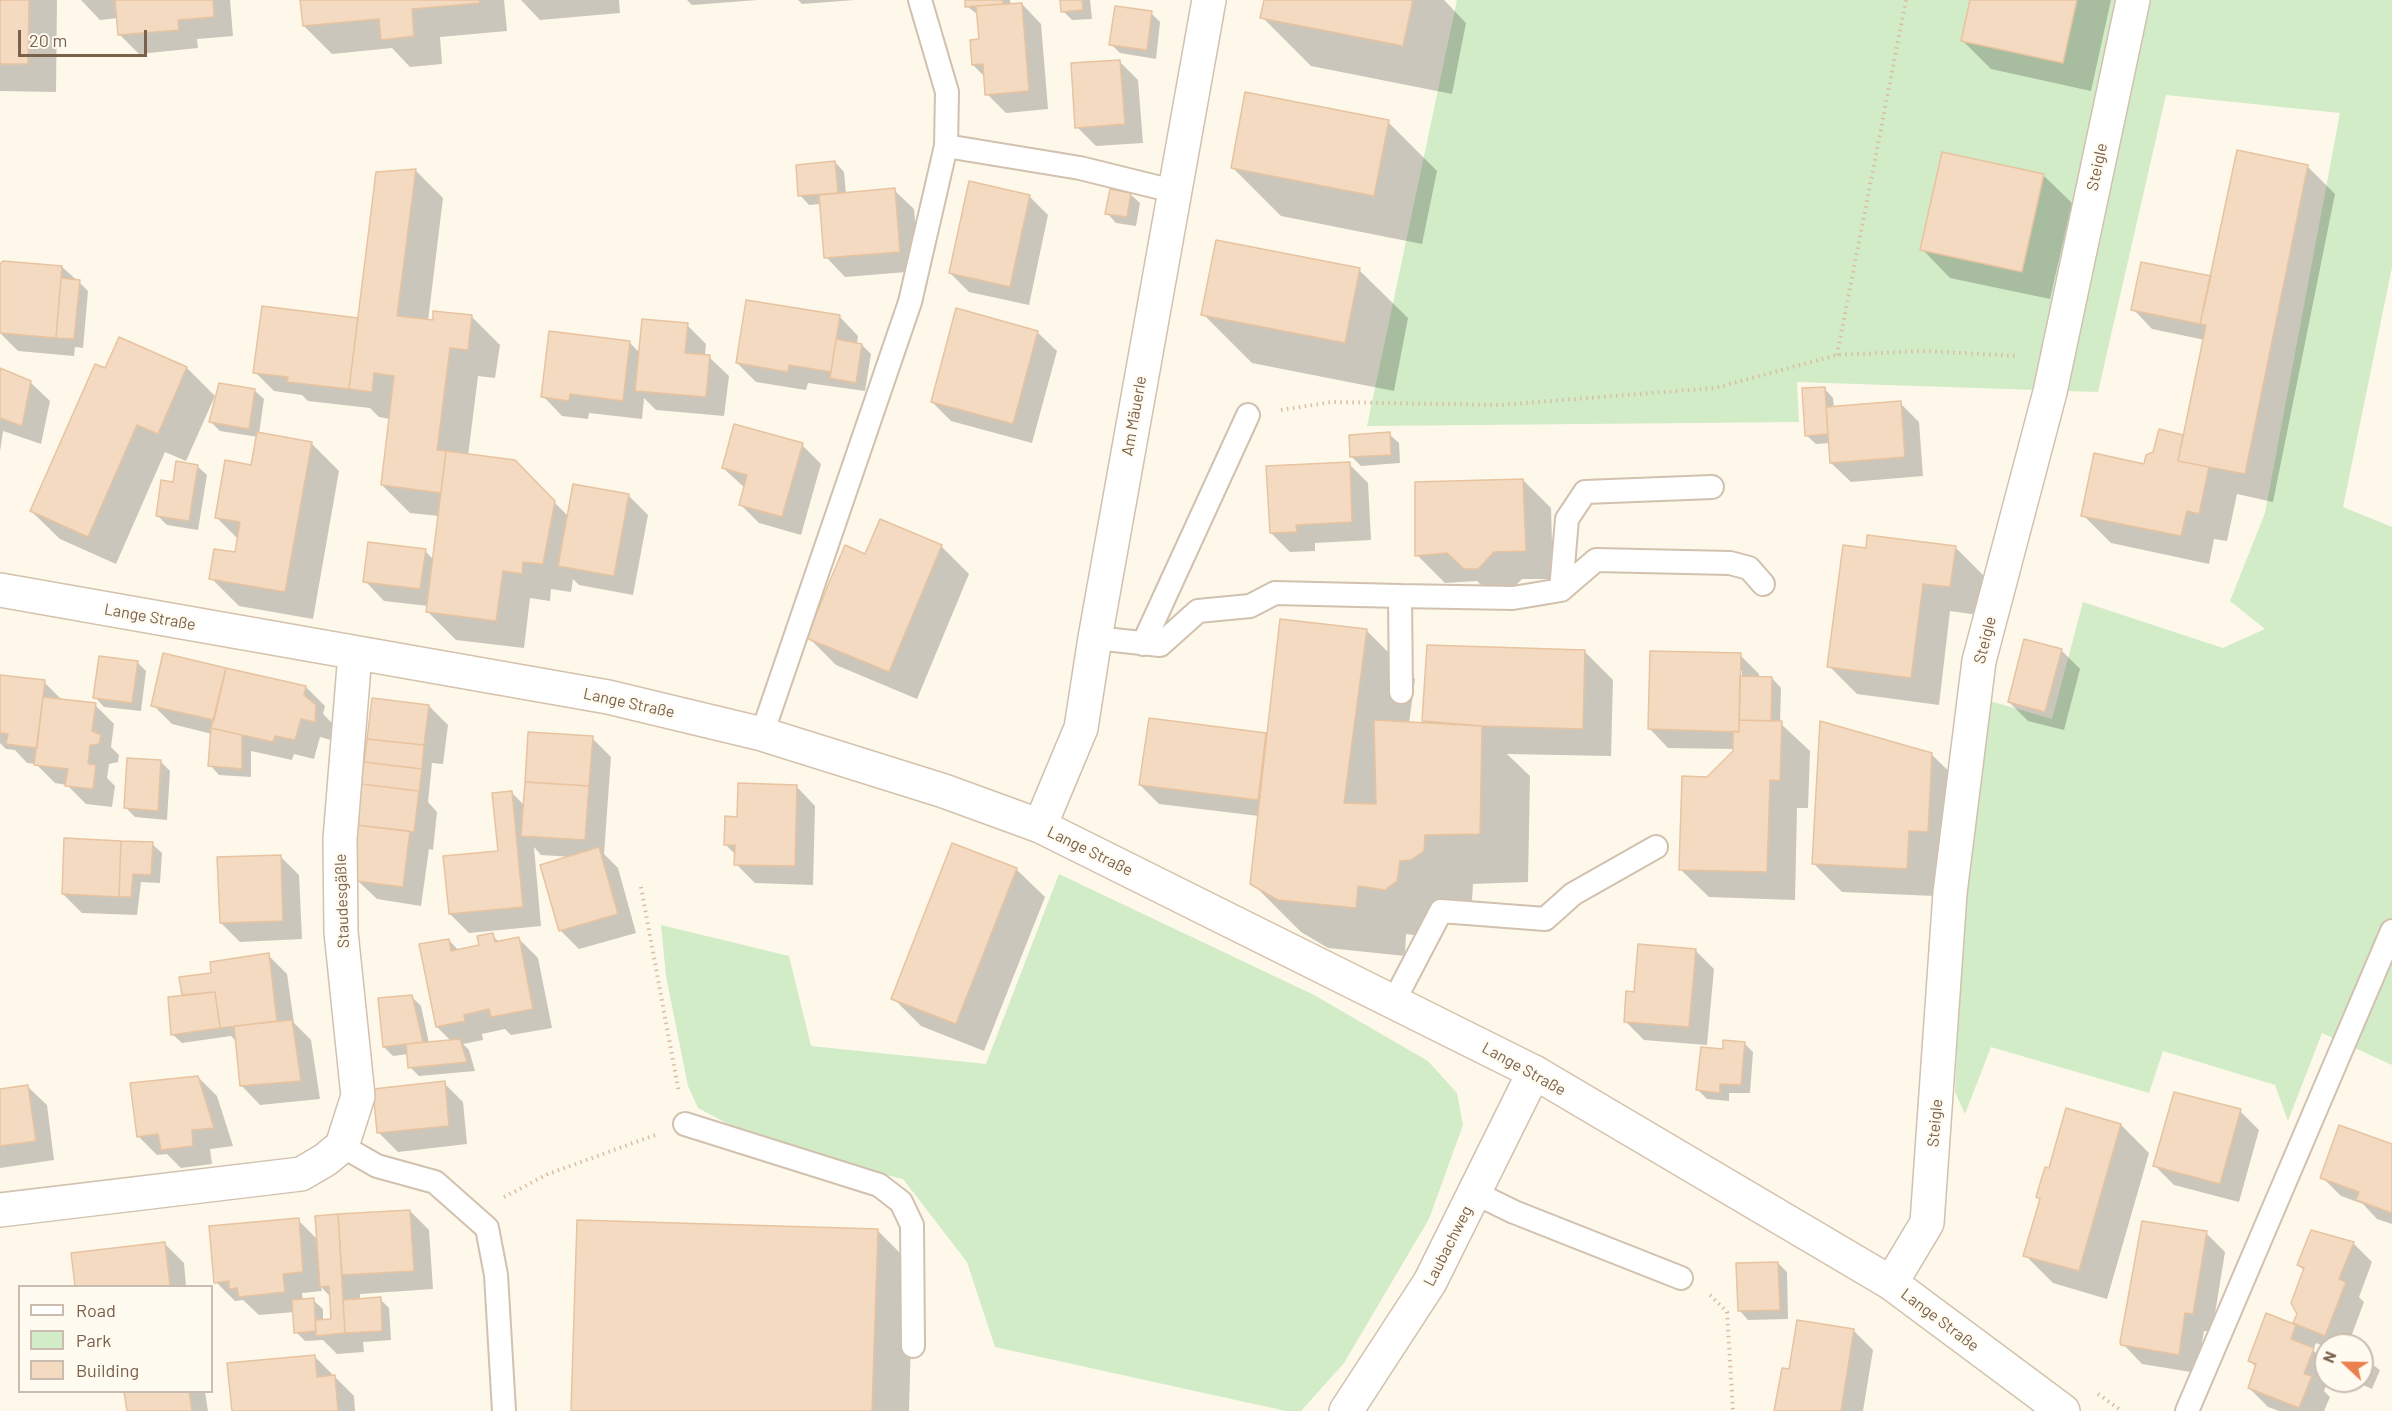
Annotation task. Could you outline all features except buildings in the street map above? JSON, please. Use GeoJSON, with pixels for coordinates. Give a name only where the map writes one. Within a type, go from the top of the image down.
{"type":"FeatureCollection","features":[{"type":"Feature","properties":{"kind":"street","name":"Am Mäuerle"},"geometry":{"type":"LineString","coordinates":[[1040,826],[1081,728],[1173,191],[1209,0]]}},
{"type":"Feature","properties":{"kind":"street","name":"Steigle"},"geometry":{"type":"LineString","coordinates":[[1891,1283],[1927,1222],[1950,893],[1979,661],[2056,363],[2133,0]]}},
{"type":"Feature","properties":{"kind":"street","name":"Lange Straße"},"geometry":{"type":"LineString","coordinates":[[0,590],[608,697],[762,734],[944,791],[1040,826],[1534,1072],[1891,1283],[2063,1411]]}},
{"type":"Feature","properties":{"kind":"street","name":"Staudesgäßle"},"geometry":{"type":"LineString","coordinates":[[342,1146],[358,1096],[341,932],[340,839],[348,710],[355,654]]}},
{"type":"Feature","properties":{"kind":"street","name":"Laubachweg"},"geometry":{"type":"LineString","coordinates":[[1346,1411],[1430,1282],[1534,1072]]}},
{"type":"Feature","properties":{"kind":"street"},"geometry":{"type":"LineString","coordinates":[[0,1210],[302,1174],[326,1160],[342,1146]]}},
{"type":"Feature","properties":{"kind":"lane"},"geometry":{"type":"LineString","coordinates":[[762,734],[910,302],[946,146],[947,92],[920,0]]}},
{"type":"Feature","properties":{"kind":"lane"},"geometry":{"type":"LineString","coordinates":[[946,146],[1080,168],[1173,191]]}},
{"type":"Feature","properties":{"kind":"lane"},"geometry":{"type":"LineString","coordinates":[[1143,644],[1248,415]]}},
{"type":"Feature","properties":{"kind":"lane"},"geometry":{"type":"LineString","coordinates":[[1561,590],[1567,519],[1585,492],[1712,487]]}},
{"type":"Feature","properties":{"kind":"lane"},"geometry":{"type":"LineString","coordinates":[[1095,638],[1160,645],[1198,611],[1250,606],[1275,593],[1513,598],[1561,590],[1596,560],[1730,563],[1749,568],[1763,584]]}},
{"type":"Feature","properties":{"kind":"lane"},"geometry":{"type":"LineString","coordinates":[[1400,597],[1401,692]]}},
{"type":"Feature","properties":{"kind":"lane"},"geometry":{"type":"LineString","coordinates":[[1394,1001],[1441,911],[1545,919],[1573,894],[1656,847]]}},
{"type":"Feature","properties":{"kind":"lane"},"geometry":{"type":"LineString","coordinates":[[2187,1411],[2392,931]]}},
{"type":"Feature","properties":{"kind":"lane"},"geometry":{"type":"LineString","coordinates":[[685,1124],[879,1185],[901,1202],[912,1225],[914,1346]]}},
{"type":"Feature","properties":{"kind":"lane"},"geometry":{"type":"LineString","coordinates":[[342,1146],[377,1166],[435,1182],[487,1228],[496,1275],[504,1411]]}},
{"type":"Feature","properties":{"kind":"lane"},"geometry":{"type":"LineString","coordinates":[[1475,1193],[1514,1212],[1681,1278]]}},
{"type":"Feature","properties":{"kind":"path"},"geometry":{"type":"LineString","coordinates":[[1837,355],[1906,0]]}},
{"type":"Feature","properties":{"kind":"path"},"geometry":{"type":"LineString","coordinates":[[1248,415],[1332,402],[1500,405],[1715,388],[1837,355],[1923,351],[2019,356],[2056,363]]}},
{"type":"Feature","properties":{"kind":"path"},"geometry":{"type":"LineString","coordinates":[[472,1214],[548,1174],[685,1124],[640,887]]}},
{"type":"Feature","properties":{"kind":"path"},"geometry":{"type":"LineString","coordinates":[[1681,1278],[1716,1298],[1727,1312],[1733,1411]]}},
{"type":"Feature","properties":{"kind":"green space"},"geometry":{"type":"Polygon","coordinates":[[[1457,0],[2392,0],[2392,267],[2343,507],[2392,527],[2392,1065],[2322,1033],[2288,1121],[2275,1085],[2163,1051],[2149,1093],[1991,1047],[1965,1114],[1955,1092],[1964,891],[1990,701],[2052,719],[2083,602],[2223,648],[2265,629],[2230,601],[2265,513],[2340,113],[2166,95],[2098,392],[1797,382],[1799,422],[1367,426],[1457,0]]]}},
{"type":"Feature","properties":{"kind":"green space"},"geometry":{"type":"Polygon","coordinates":[[[1059,874],[1314,995],[1428,1061],[1457,1093],[1463,1125],[1429,1219],[1344,1363],[1301,1411],[1286,1411],[995,1347],[967,1262],[903,1179],[854,1167],[732,1126],[698,1108],[688,1086],[666,976],[661,925],[789,956],[811,1046],[986,1064],[1059,874]]]}}]}
